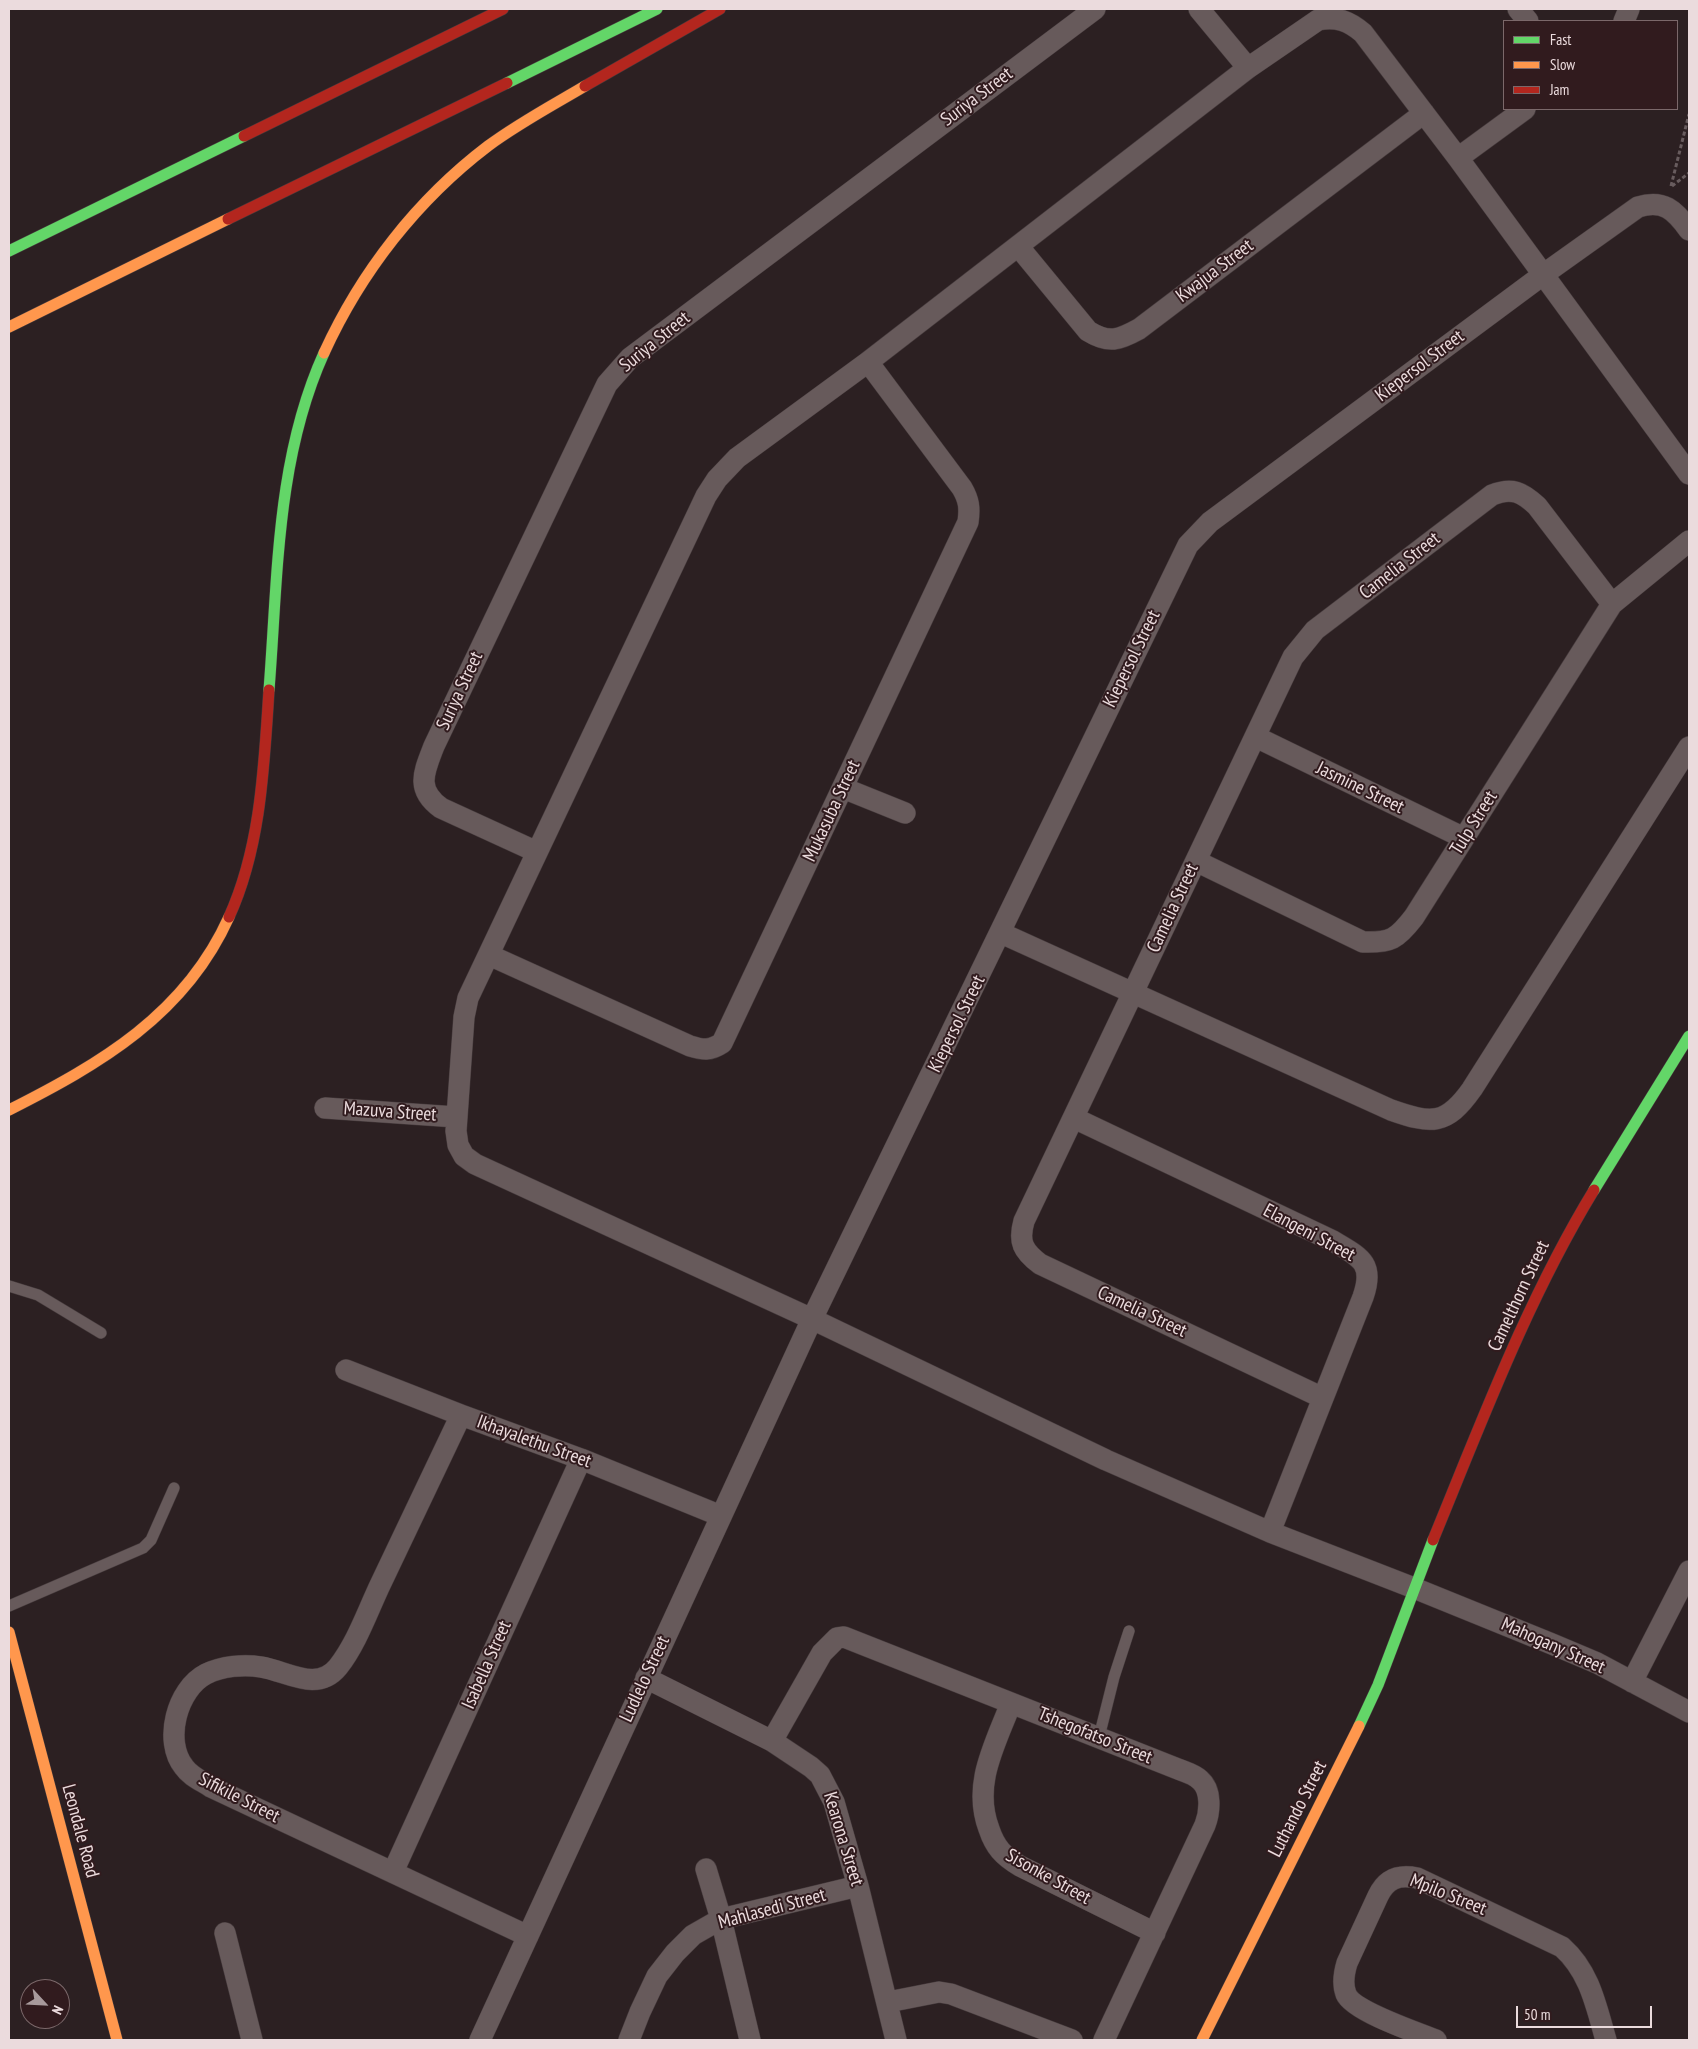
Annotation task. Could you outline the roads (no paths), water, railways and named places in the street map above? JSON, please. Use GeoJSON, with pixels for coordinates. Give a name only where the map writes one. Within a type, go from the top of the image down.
{"type":"FeatureCollection","features":[{"type":"Feature","properties":{"kind":"main road"},"geometry":{"type":"LineString","coordinates":[[9,251],[503,9]]}},
{"type":"Feature","properties":{"kind":"main road"},"geometry":{"type":"LineString","coordinates":[[9,327],[657,9]]}},
{"type":"Feature","properties":{"kind":"main road"},"geometry":{"type":"LineString","coordinates":[[9,1110],[76,1077],[132,1038],[170,1001],[197,967],[220,935],[233,908],[244,880],[258,815],[269,711],[281,527],[291,453],[300,418],[323,353],[349,302],[386,247],[437,191],[479,154],[513,129],[644,51],[720,9]]}},
{"type":"Feature","properties":{"kind":"main road","name":"Camelthorn Street"},"geometry":{"type":"LineString","coordinates":[[1414,1588],[1510,1353],[1538,1291],[1567,1234],[1689,1036]]}},
{"type":"Feature","properties":{"kind":"main road","name":"Luthando Street"},"geometry":{"type":"LineString","coordinates":[[1202,2040],[1358,1728],[1378,1685],[1414,1588]]}},
{"type":"Feature","properties":{"kind":"main road","name":"Leondale Road"},"geometry":{"type":"LineString","coordinates":[[9,1632],[117,2040]]}},
{"type":"Feature","properties":{"kind":"street","name":"Suriya Street"},"geometry":{"type":"LineString","coordinates":[[537,852],[441,808],[431,801],[425,792],[423,780],[434,746],[607,384],[630,358],[1095,9]]}},
{"type":"Feature","properties":{"kind":"street"},"geometry":{"type":"LineString","coordinates":[[1199,9],[1248,68]]}},
{"type":"Feature","properties":{"kind":"street"},"geometry":{"type":"LineString","coordinates":[[1518,9],[1527,20]]}},
{"type":"Feature","properties":{"kind":"street","name":"Mahogany Street"},"geometry":{"type":"LineString","coordinates":[[1689,474],[1544,274],[1363,33],[1354,25],[1343,20],[1330,18],[1318,20],[1248,68],[868,362],[737,458],[717,479],[706,496],[468,998],[464,1017],[456,1117],[458,1145],[464,1156],[475,1164],[812,1319],[1106,1460],[1270,1532],[1414,1588],[1579,1656],[1689,1712]]}},
{"type":"Feature","properties":{"kind":"street"},"geometry":{"type":"LineString","coordinates":[[1458,158],[1524,110]]}},
{"type":"Feature","properties":{"kind":"street","name":"Kwajua Street"},"geometry":{"type":"LineString","coordinates":[[1018,246],[1088,332],[1098,338],[1111,340],[1124,337],[1139,328],[1424,113]]}},
{"type":"Feature","properties":{"kind":"street","name":"Kiepersol Street"},"geometry":{"type":"LineString","coordinates":[[812,1319],[1001,933],[1180,558],[1194,539],[1210,522],[1544,274],[1638,207],[1649,203],[1661,205],[1684,222]]}},
{"type":"Feature","properties":{"kind":"street","name":"Mukasuba Street"},"geometry":{"type":"LineString","coordinates":[[490,955],[690,1046],[704,1051],[722,1044],[968,522],[970,510],[968,500],[962,488],[868,362]]}},
{"type":"Feature","properties":{"kind":"street","name":"Camelia Street"},"geometry":{"type":"LineString","coordinates":[[1323,1398],[1040,1264],[1029,1256],[1023,1246],[1021,1233],[1024,1221],[1293,657],[1315,630],[1492,495],[1503,490],[1527,496],[1537,506],[1612,604]]}},
{"type":"Feature","properties":{"kind":"street","name":"Tulp Street"},"geometry":{"type":"LineString","coordinates":[[1196,861],[1363,942],[1380,943],[1393,940],[1414,917],[1612,604],[1689,541]]}},
{"type":"Feature","properties":{"kind":"street","name":"Jasmine Street"},"geometry":{"type":"LineString","coordinates":[[1256,737],[1464,838]]}},
{"type":"Feature","properties":{"kind":"street"},"geometry":{"type":"LineString","coordinates":[[1001,933],[1391,1110],[1410,1117],[1427,1120],[1440,1118],[1457,1108],[1472,1089],[1689,746]]}},
{"type":"Feature","properties":{"kind":"street"},"geometry":{"type":"LineString","coordinates":[[843,788],[905,813]]}},
{"type":"Feature","properties":{"kind":"street","name":"Mazuva Street"},"geometry":{"type":"LineString","coordinates":[[325,1108],[456,1117]]}},
{"type":"Feature","properties":{"kind":"street","name":"Elangeni Street"},"geometry":{"type":"LineString","coordinates":[[1074,1118],[1333,1241],[1358,1258],[1367,1271],[1366,1288],[1270,1532]]}},
{"type":"Feature","properties":{"kind":"street","name":"Ludlelo Street"},"geometry":{"type":"LineString","coordinates":[[480,2040],[812,1319]]}},
{"type":"Feature","properties":{"kind":"street","name":"Ikhayalethu Street"},"geometry":{"type":"LineString","coordinates":[[346,1370],[581,1459],[721,1516]]}},
{"type":"Feature","properties":{"kind":"street","name":"Sifikile Street"},"geometry":{"type":"LineString","coordinates":[[461,1415],[360,1629],[338,1667],[330,1676],[318,1680],[305,1679],[263,1667],[246,1665],[205,1674],[189,1687],[180,1702],[175,1718],[175,1739],[183,1766],[211,1787],[528,1936]]}},
{"type":"Feature","properties":{"kind":"street","name":"Isabella Street"},"geometry":{"type":"LineString","coordinates":[[393,1872],[581,1459]]}},
{"type":"Feature","properties":{"kind":"street"},"geometry":{"type":"LineString","coordinates":[[1632,1682],[1689,1570]]}},
{"type":"Feature","properties":{"kind":"street","name":"Tshegofatso Street"},"geometry":{"type":"LineString","coordinates":[[772,1741],[822,1653],[837,1638],[844,1637],[1099,1737],[1201,1780],[1205,1787],[1208,1816],[1104,2040]]}},
{"type":"Feature","properties":{"kind":"street","name":"Kearona Street"},"geometry":{"type":"LineString","coordinates":[[646,1678],[772,1741],[820,1775],[828,1788],[858,1886],[896,2040]]}},
{"type":"Feature","properties":{"kind":"street","name":"Sisonke Street"},"geometry":{"type":"LineString","coordinates":[[1011,1703],[987,1766],[982,1792],[985,1819],[998,1850],[1003,1856],[1020,1866],[1155,1933]]}},
{"type":"Feature","properties":{"kind":"street"},"geometry":{"type":"LineString","coordinates":[[706,1869],[721,1919],[750,2040]]}},
{"type":"Feature","properties":{"kind":"street","name":"Mpilo Street"},"geometry":{"type":"LineString","coordinates":[[1436,2040],[1365,2009],[1349,1998],[1345,1990],[1344,1974],[1347,1963],[1378,1896],[1383,1886],[1391,1879],[1400,1876],[1417,1878],[1562,1947],[1575,1960],[1586,1978],[1606,2040]]}},
{"type":"Feature","properties":{"kind":"street","name":"Mahlasedi Street"},"geometry":{"type":"LineString","coordinates":[[629,2040],[640,2012],[658,1976],[674,1953],[693,1935],[721,1919],[858,1886]]}},
{"type":"Feature","properties":{"kind":"street"},"geometry":{"type":"LineString","coordinates":[[225,1933],[252,2040]]}},
{"type":"Feature","properties":{"kind":"street"},"geometry":{"type":"LineString","coordinates":[[888,2002],[939,1992],[951,1994],[1072,2040]]}},
{"type":"Feature","properties":{"kind":"lane"},"geometry":{"type":"LineString","coordinates":[[9,1286],[38,1295],[101,1333]]}},
{"type":"Feature","properties":{"kind":"lane"},"geometry":{"type":"LineString","coordinates":[[9,1606],[143,1548],[151,1540],[174,1488]]}},
{"type":"Feature","properties":{"kind":"lane"},"geometry":{"type":"LineString","coordinates":[[1099,1737],[1114,1676],[1129,1631]]}}]}
